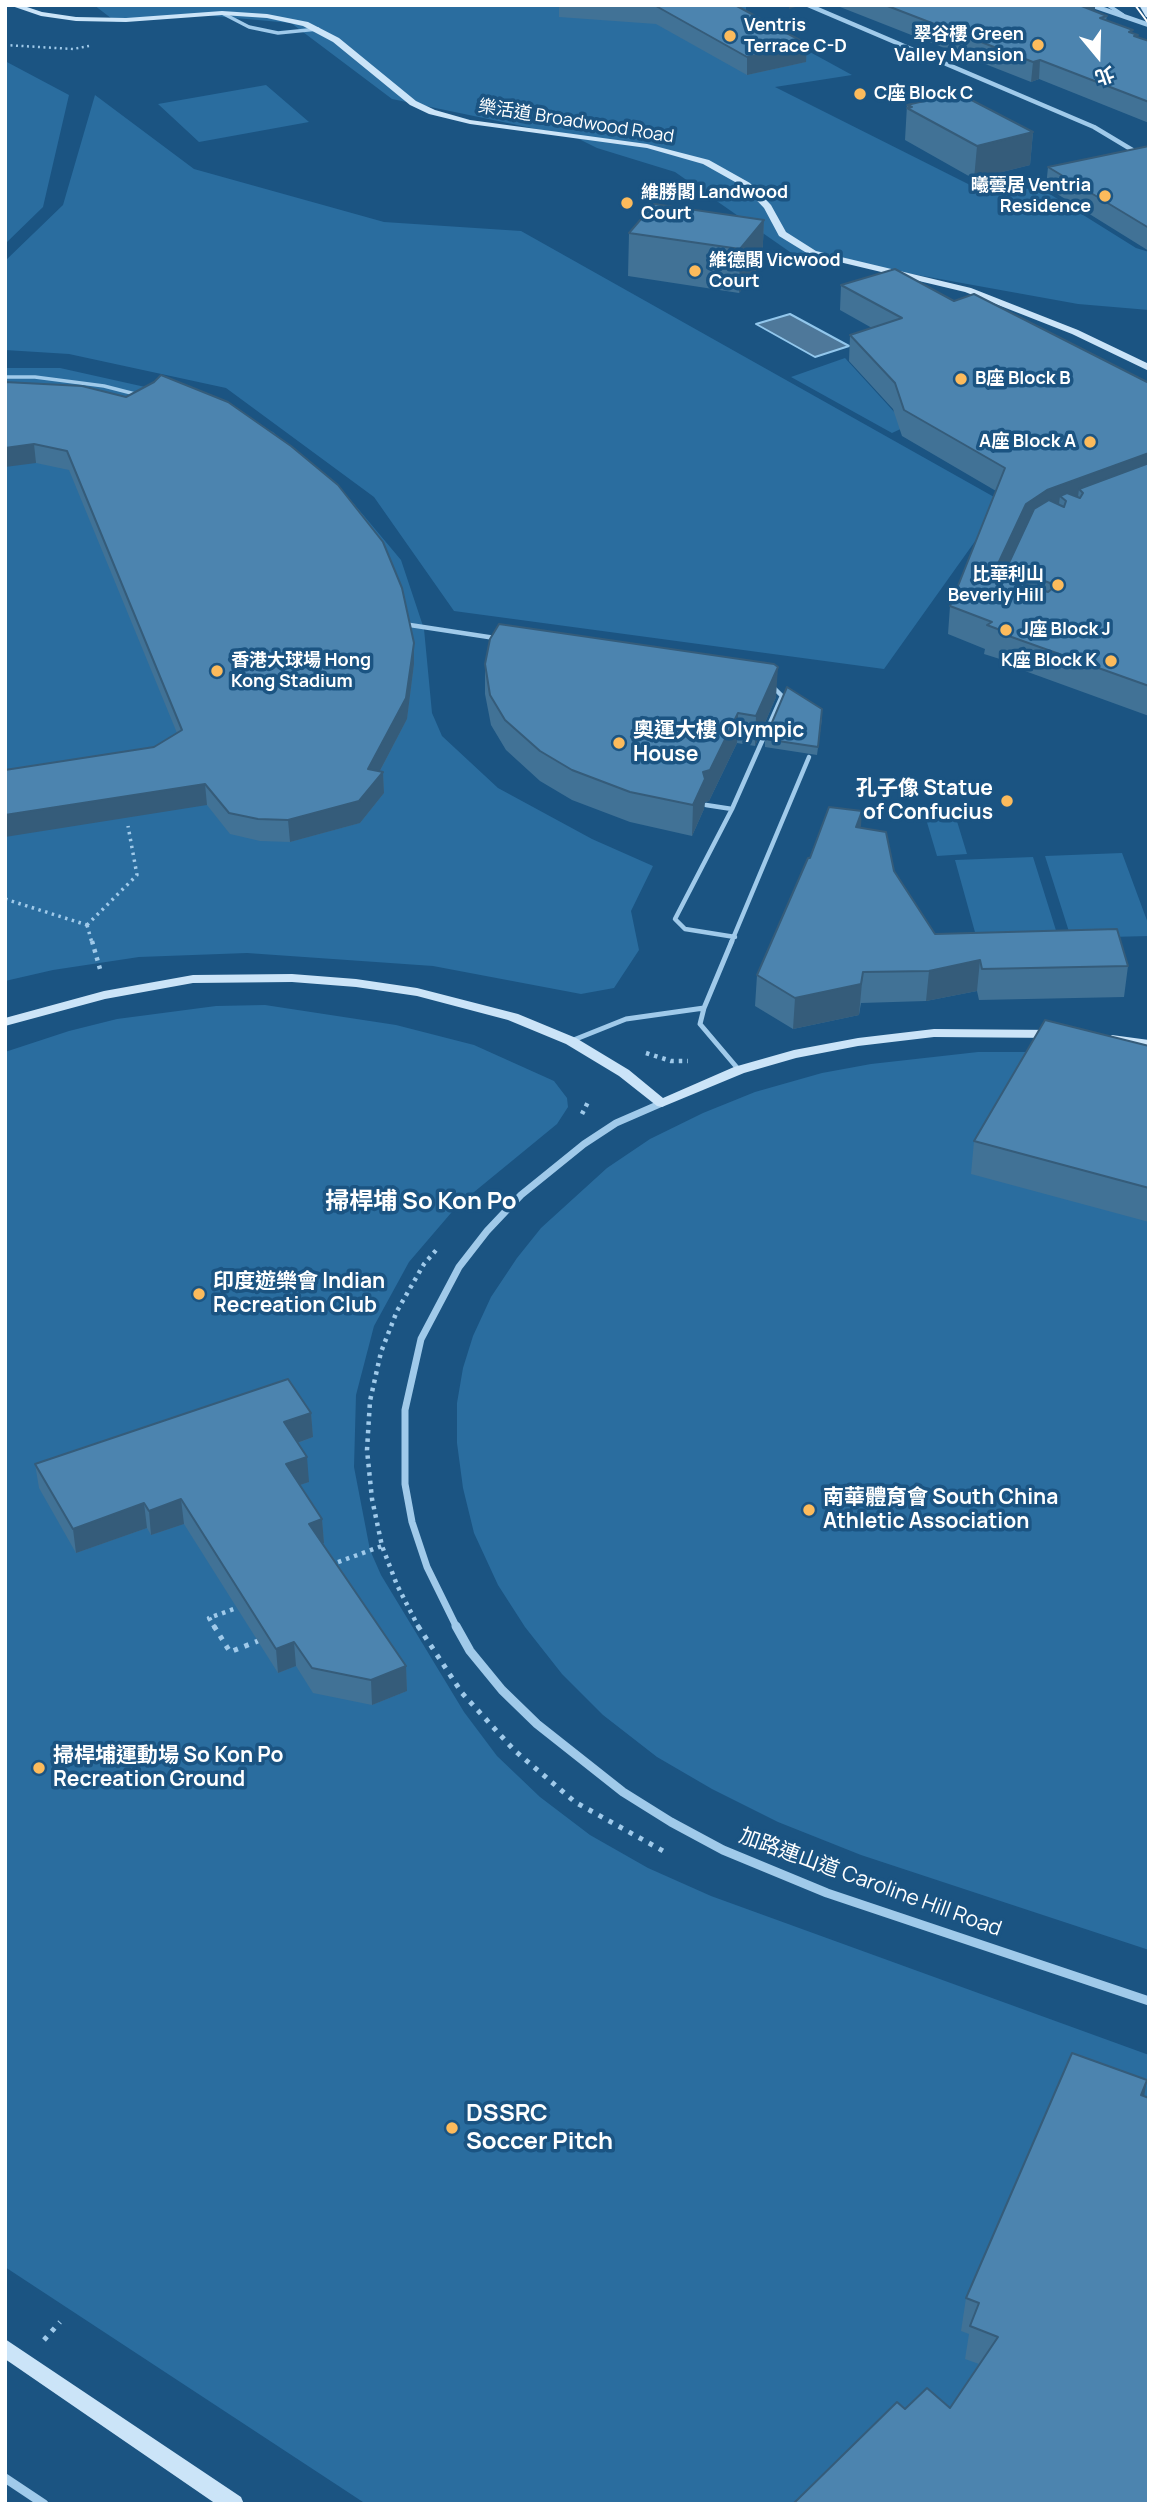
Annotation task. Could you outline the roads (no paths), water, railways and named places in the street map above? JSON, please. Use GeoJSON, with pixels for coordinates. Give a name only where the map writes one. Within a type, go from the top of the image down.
{"type":"FeatureCollection","features":[{"type":"Feature","properties":{"kind":"street","name":"樂活道 Broadwood Road"},"geometry":{"type":"LineString","coordinates":[[13,5],[51,16],[102,20],[222,13],[282,19],[318,29],[336,40],[412,103],[432,112],[483,124],[647,146],[699,160],[727,172],[747,185],[768,207],[782,234],[813,253],[968,290],[1075,332],[1149,368]]}},
{"type":"Feature","properties":{"kind":"street"},"geometry":{"type":"LineString","coordinates":[[808,5],[1094,127],[1149,160]]}},
{"type":"Feature","properties":{"kind":"street"},"geometry":{"type":"LineString","coordinates":[[1143,5],[1149,15]]}},
{"type":"Feature","properties":{"kind":"street"},"geometry":{"type":"LineString","coordinates":[[1094,6],[1149,25]]}},
{"type":"Feature","properties":{"kind":"street"},"geometry":{"type":"LineString","coordinates":[[5,1022],[104,995],[194,979],[292,978],[356,983],[452,999],[513,1017],[571,1041],[624,1073],[662,1102]]}},
{"type":"Feature","properties":{"kind":"street","name":"加路連山道 Caroline Hill Road"},"geometry":{"type":"LineString","coordinates":[[1073,1034],[934,1034],[807,1052],[739,1070],[616,1123],[584,1144],[521,1195],[486,1231],[459,1267],[422,1339],[405,1410],[405,1484],[412,1522],[427,1567],[444,1605],[470,1651],[502,1690],[537,1724],[623,1792],[723,1850],[827,1892],[1149,2001]]}},
{"type":"Feature","properties":{"kind":"street"},"geometry":{"type":"LineString","coordinates":[[1098,1037],[1149,1044]]}},
{"type":"Feature","properties":{"kind":"street"},"geometry":{"type":"LineString","coordinates":[[5,2348],[234,2504]]}},
{"type":"Feature","properties":{"kind":"street"},"geometry":{"type":"LineString","coordinates":[[5,2478],[44,2504]]}},
{"type":"Feature","properties":{"kind":"lane"},"geometry":{"type":"LineString","coordinates":[[1108,5],[1126,16]]}},
{"type":"Feature","properties":{"kind":"lane"},"geometry":{"type":"LineString","coordinates":[[222,13],[249,27],[278,33],[318,29]]}},
{"type":"Feature","properties":{"kind":"lane"},"geometry":{"type":"LineString","coordinates":[[5,377],[35,377],[104,386],[141,395]]}},
{"type":"Feature","properties":{"kind":"lane"},"geometry":{"type":"LineString","coordinates":[[410,625],[506,640]]}},
{"type":"Feature","properties":{"kind":"lane"},"geometry":{"type":"LineString","coordinates":[[735,937],[685,929],[675,919],[732,809],[782,696],[765,680]]}},
{"type":"Feature","properties":{"kind":"lane"},"geometry":{"type":"LineString","coordinates":[[739,1070],[700,1024],[704,1008],[809,757]]}},
{"type":"Feature","properties":{"kind":"lane"},"geometry":{"type":"LineString","coordinates":[[706,805],[732,809]]}},
{"type":"Feature","properties":{"kind":"lane"},"geometry":{"type":"LineString","coordinates":[[571,1041],[626,1019],[704,1008]]}},
{"type":"Feature","properties":{"kind":"tram line"},"geometry":{"type":"LineString","coordinates":[[1135,5],[1149,24]]}},
{"type":"Feature","properties":{"kind":"place","name":"Ventris Terrace C-D"},"geometry":{"type":"Point","coordinates":[730,36]}},
{"type":"Feature","properties":{"kind":"place","name":"翠谷樓 Green Valley Mansion"},"geometry":{"type":"Point","coordinates":[1038,45]}},
{"type":"Feature","properties":{"kind":"place","name":"C座 Block C"},"geometry":{"type":"Point","coordinates":[860,94]}},
{"type":"Feature","properties":{"kind":"place","name":"曦蕓居 Ventria Residence"},"geometry":{"type":"Point","coordinates":[1105,196]}},
{"type":"Feature","properties":{"kind":"place","name":"維勝閣 Landwood Court"},"geometry":{"type":"Point","coordinates":[627,203]}},
{"type":"Feature","properties":{"kind":"place","name":"維德閣 Vicwood Court"},"geometry":{"type":"Point","coordinates":[695,271]}},
{"type":"Feature","properties":{"kind":"place","name":"B座 Block B"},"geometry":{"type":"Point","coordinates":[961,379]}},
{"type":"Feature","properties":{"kind":"place","name":"A座 Block A"},"geometry":{"type":"Point","coordinates":[1090,442]}},
{"type":"Feature","properties":{"kind":"place","name":"比華利山 Beverly Hill"},"geometry":{"type":"Point","coordinates":[1058,585]}},
{"type":"Feature","properties":{"kind":"place","name":"J座 Block J"},"geometry":{"type":"Point","coordinates":[1006,630]}},
{"type":"Feature","properties":{"kind":"place","name":"K座 Block K"},"geometry":{"type":"Point","coordinates":[1111,661]}},
{"type":"Feature","properties":{"kind":"place","name":"香港大球場 Hong Kong Stadium"},"geometry":{"type":"Point","coordinates":[217,671]}},
{"type":"Feature","properties":{"kind":"place","name":"奧運大樓 Olympic House"},"geometry":{"type":"Point","coordinates":[619,743]}},
{"type":"Feature","properties":{"kind":"place","name":"孔子像 Statue of Confucius"},"geometry":{"type":"Point","coordinates":[1007,801]}},
{"type":"Feature","properties":{"kind":"place","name":"印度遊樂會 Indian Recreation Club"},"geometry":{"type":"Point","coordinates":[199,1294]}},
{"type":"Feature","properties":{"kind":"place","name":"南華體育會 South China Athletic Association"},"geometry":{"type":"Point","coordinates":[809,1510]}},
{"type":"Feature","properties":{"kind":"place","name":"掃桿埔運動場 So Kon Po Recreation Ground"},"geometry":{"type":"Point","coordinates":[39,1768]}},
{"type":"Feature","properties":{"kind":"place","name":"DSSRC Soccer Pitch"},"geometry":{"type":"Point","coordinates":[452,2128]}},
{"type":"Feature","properties":{"kind":"district","name":"掃桿埔 So Kon Po"},"geometry":{"type":"Point","coordinates":[421,1202]}}]}
